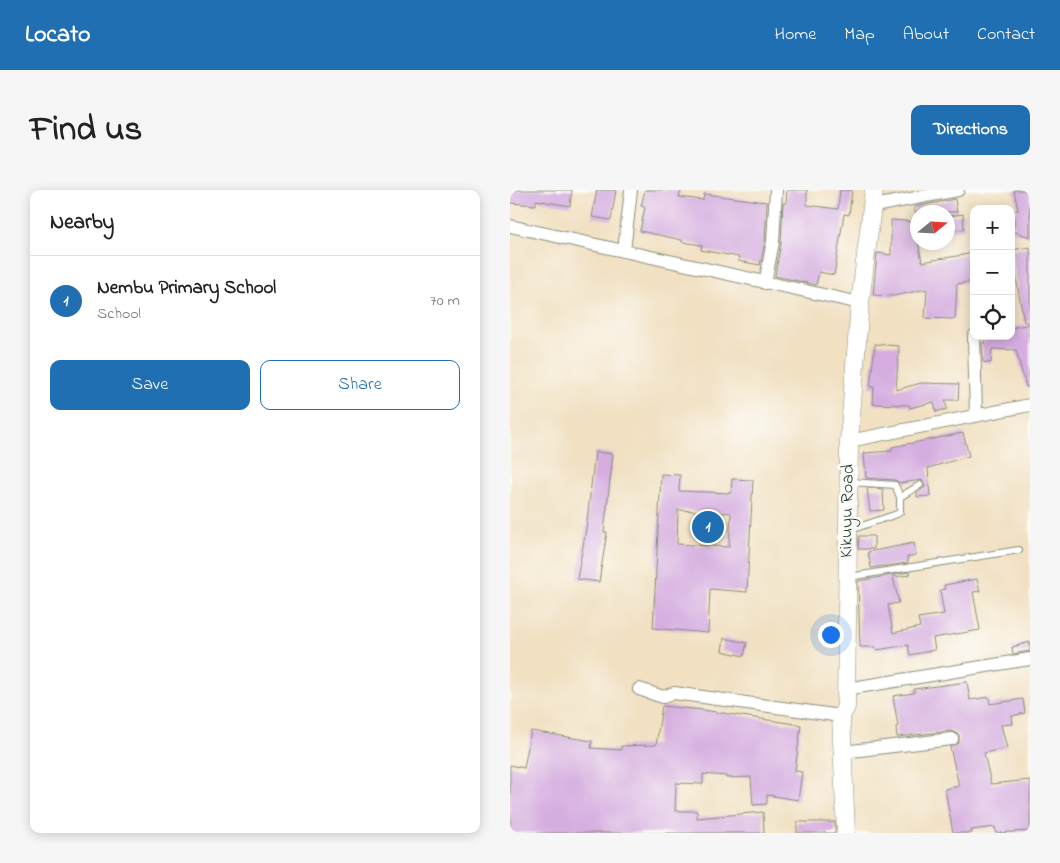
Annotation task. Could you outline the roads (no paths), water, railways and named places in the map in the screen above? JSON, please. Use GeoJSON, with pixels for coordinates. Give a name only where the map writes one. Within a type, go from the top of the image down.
{"type":"FeatureCollection","features":[{"type":"Feature","properties":{"kind":"main road","name":"Kikuyu Road"},"geometry":{"type":"LineString","coordinates":[[846,833],[841,716],[846,707],[849,441],[860,303],[874,198]]}},
{"type":"Feature","properties":{"kind":"street"},"geometry":{"type":"LineString","coordinates":[[624,251],[631,190]]}},
{"type":"Feature","properties":{"kind":"street"},"geometry":{"type":"LineString","coordinates":[[766,283],[773,242],[776,190]]}},
{"type":"Feature","properties":{"kind":"street"},"geometry":{"type":"LineString","coordinates":[[874,198],[958,190]]}},
{"type":"Feature","properties":{"kind":"street"},"geometry":{"type":"LineString","coordinates":[[510,226],[860,303]]}},
{"type":"Feature","properties":{"kind":"street"},"geometry":{"type":"LineString","coordinates":[[974,340],[976,416]]}},
{"type":"Feature","properties":{"kind":"street"},"geometry":{"type":"LineString","coordinates":[[849,441],[1030,405]]}},
{"type":"Feature","properties":{"kind":"street"},"geometry":{"type":"LineString","coordinates":[[846,689],[1030,659]]}},
{"type":"Feature","properties":{"kind":"street"},"geometry":{"type":"LineString","coordinates":[[639,689],[663,697],[674,693],[841,716]]}},
{"type":"Feature","properties":{"kind":"street"},"geometry":{"type":"LineString","coordinates":[[844,752],[952,739]]}},
{"type":"Feature","properties":{"kind":"lane"},"geometry":{"type":"LineString","coordinates":[[848,531],[900,512],[900,496],[895,485],[888,483],[849,482]]}},
{"type":"Feature","properties":{"kind":"lane"},"geometry":{"type":"LineString","coordinates":[[900,496],[920,485]]}},
{"type":"Feature","properties":{"kind":"lane"},"geometry":{"type":"LineString","coordinates":[[847,577],[1019,550]]}},
{"type":"Feature","properties":{"kind":"place","name":"Nembu Primary School"},"geometry":{"type":"Point","coordinates":[708,527]}}]}
